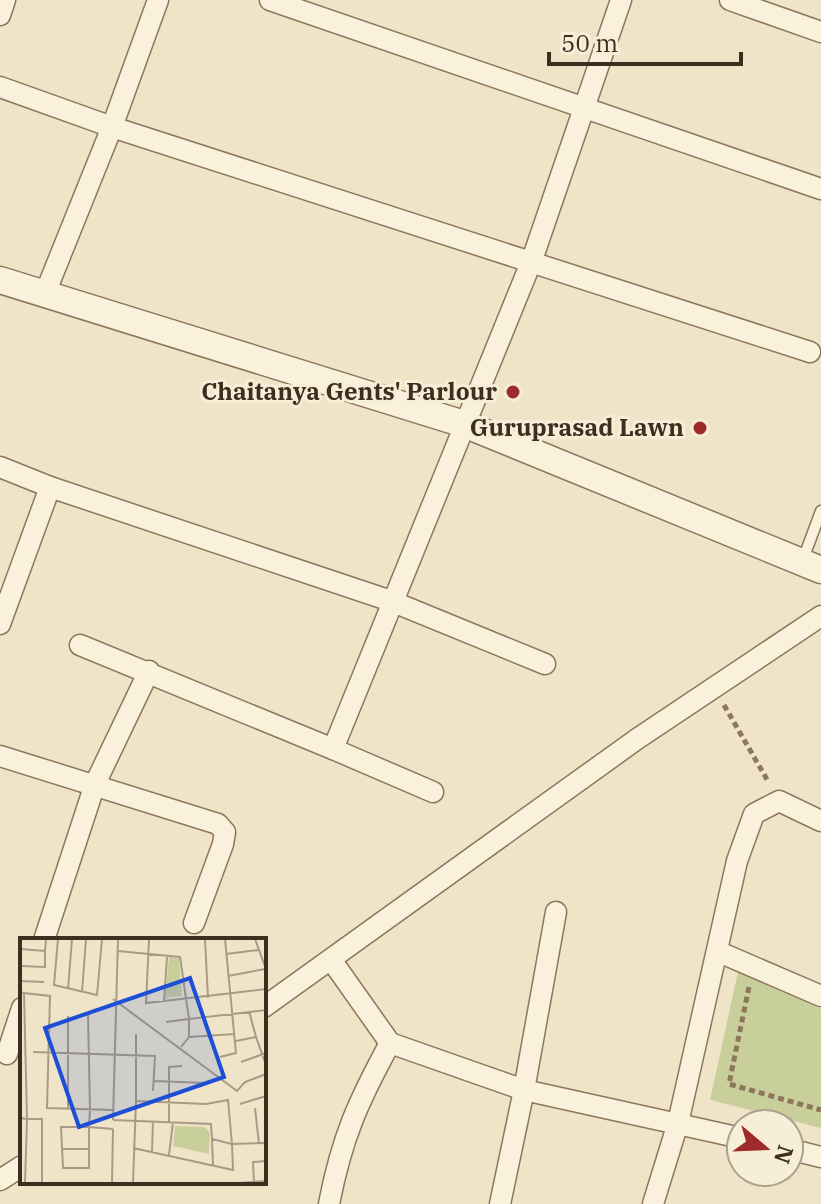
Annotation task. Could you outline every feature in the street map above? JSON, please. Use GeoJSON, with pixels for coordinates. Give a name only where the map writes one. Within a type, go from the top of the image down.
{"type":"FeatureCollection","features":[{"type":"Feature","properties":{"kind":"street"},"geometry":{"type":"LineString","coordinates":[[0,15],[5,0]]}},
{"type":"Feature","properties":{"kind":"street"},"geometry":{"type":"LineString","coordinates":[[44,296],[112,127],[158,0]]}},
{"type":"Feature","properties":{"kind":"street"},"geometry":{"type":"LineString","coordinates":[[270,0],[821,189]]}},
{"type":"Feature","properties":{"kind":"street"},"geometry":{"type":"LineString","coordinates":[[333,749],[532,260],[621,0]]}},
{"type":"Feature","properties":{"kind":"street"},"geometry":{"type":"LineString","coordinates":[[730,0],[821,32]]}},
{"type":"Feature","properties":{"kind":"street"},"geometry":{"type":"LineString","coordinates":[[0,87],[112,127],[810,352]]}},
{"type":"Feature","properties":{"kind":"street"},"geometry":{"type":"LineString","coordinates":[[0,280],[464,424],[811,567]]}},
{"type":"Feature","properties":{"kind":"street"},"geometry":{"type":"LineString","coordinates":[[0,467],[50,487],[391,601],[545,664]]}},
{"type":"Feature","properties":{"kind":"street"},"geometry":{"type":"LineString","coordinates":[[0,624],[50,487]]}},
{"type":"Feature","properties":{"kind":"street"},"geometry":{"type":"LineString","coordinates":[[266,1006],[637,739],[821,616]]}},
{"type":"Feature","properties":{"kind":"street"},"geometry":{"type":"LineString","coordinates":[[80,645],[149,671],[433,792]]}},
{"type":"Feature","properties":{"kind":"street"},"geometry":{"type":"LineString","coordinates":[[45,938],[95,784],[149,671]]}},
{"type":"Feature","properties":{"kind":"street"},"geometry":{"type":"LineString","coordinates":[[0,756],[218,824],[225,832],[194,923]]}},
{"type":"Feature","properties":{"kind":"street"},"geometry":{"type":"LineString","coordinates":[[653,1204],[678,1123],[719,952],[737,861],[754,814],[779,801],[821,821]]}},
{"type":"Feature","properties":{"kind":"street"},"geometry":{"type":"LineString","coordinates":[[500,1204],[556,912]]}},
{"type":"Feature","properties":{"kind":"street"},"geometry":{"type":"LineString","coordinates":[[719,952],[821,996]]}},
{"type":"Feature","properties":{"kind":"street"},"geometry":{"type":"LineString","coordinates":[[332,961],[390,1043],[524,1090],[725,1134]]}},
{"type":"Feature","properties":{"kind":"street"},"geometry":{"type":"LineString","coordinates":[[7,1054],[20,1014]]}},
{"type":"Feature","properties":{"kind":"street"},"geometry":{"type":"LineString","coordinates":[[329,1204],[340,1149],[358,1103],[390,1043]]}},
{"type":"Feature","properties":{"kind":"street"},"geometry":{"type":"LineString","coordinates":[[0,1180],[20,1167]]}},
{"type":"Feature","properties":{"kind":"lane"},"geometry":{"type":"LineString","coordinates":[[811,567],[821,511]]}},
{"type":"Feature","properties":{"kind":"path"},"geometry":{"type":"LineString","coordinates":[[715,689],[779,801]]}},
{"type":"Feature","properties":{"kind":"path"},"geometry":{"type":"LineString","coordinates":[[764,989],[750,982],[729,1084],[821,1110]]}},
{"type":"Feature","properties":{"kind":"green space"},"geometry":{"type":"Polygon","coordinates":[[[739,967],[821,1009],[821,1128],[805,1124],[805,1108],[742,1108],[710,1100],[739,967]]]}},
{"type":"Feature","properties":{"kind":"place","name":"Chaitanya Gents' Parlour"},"geometry":{"type":"Point","coordinates":[513,392]}},
{"type":"Feature","properties":{"kind":"place","name":"Guruprasad Lawn"},"geometry":{"type":"Point","coordinates":[700,428]}}]}
